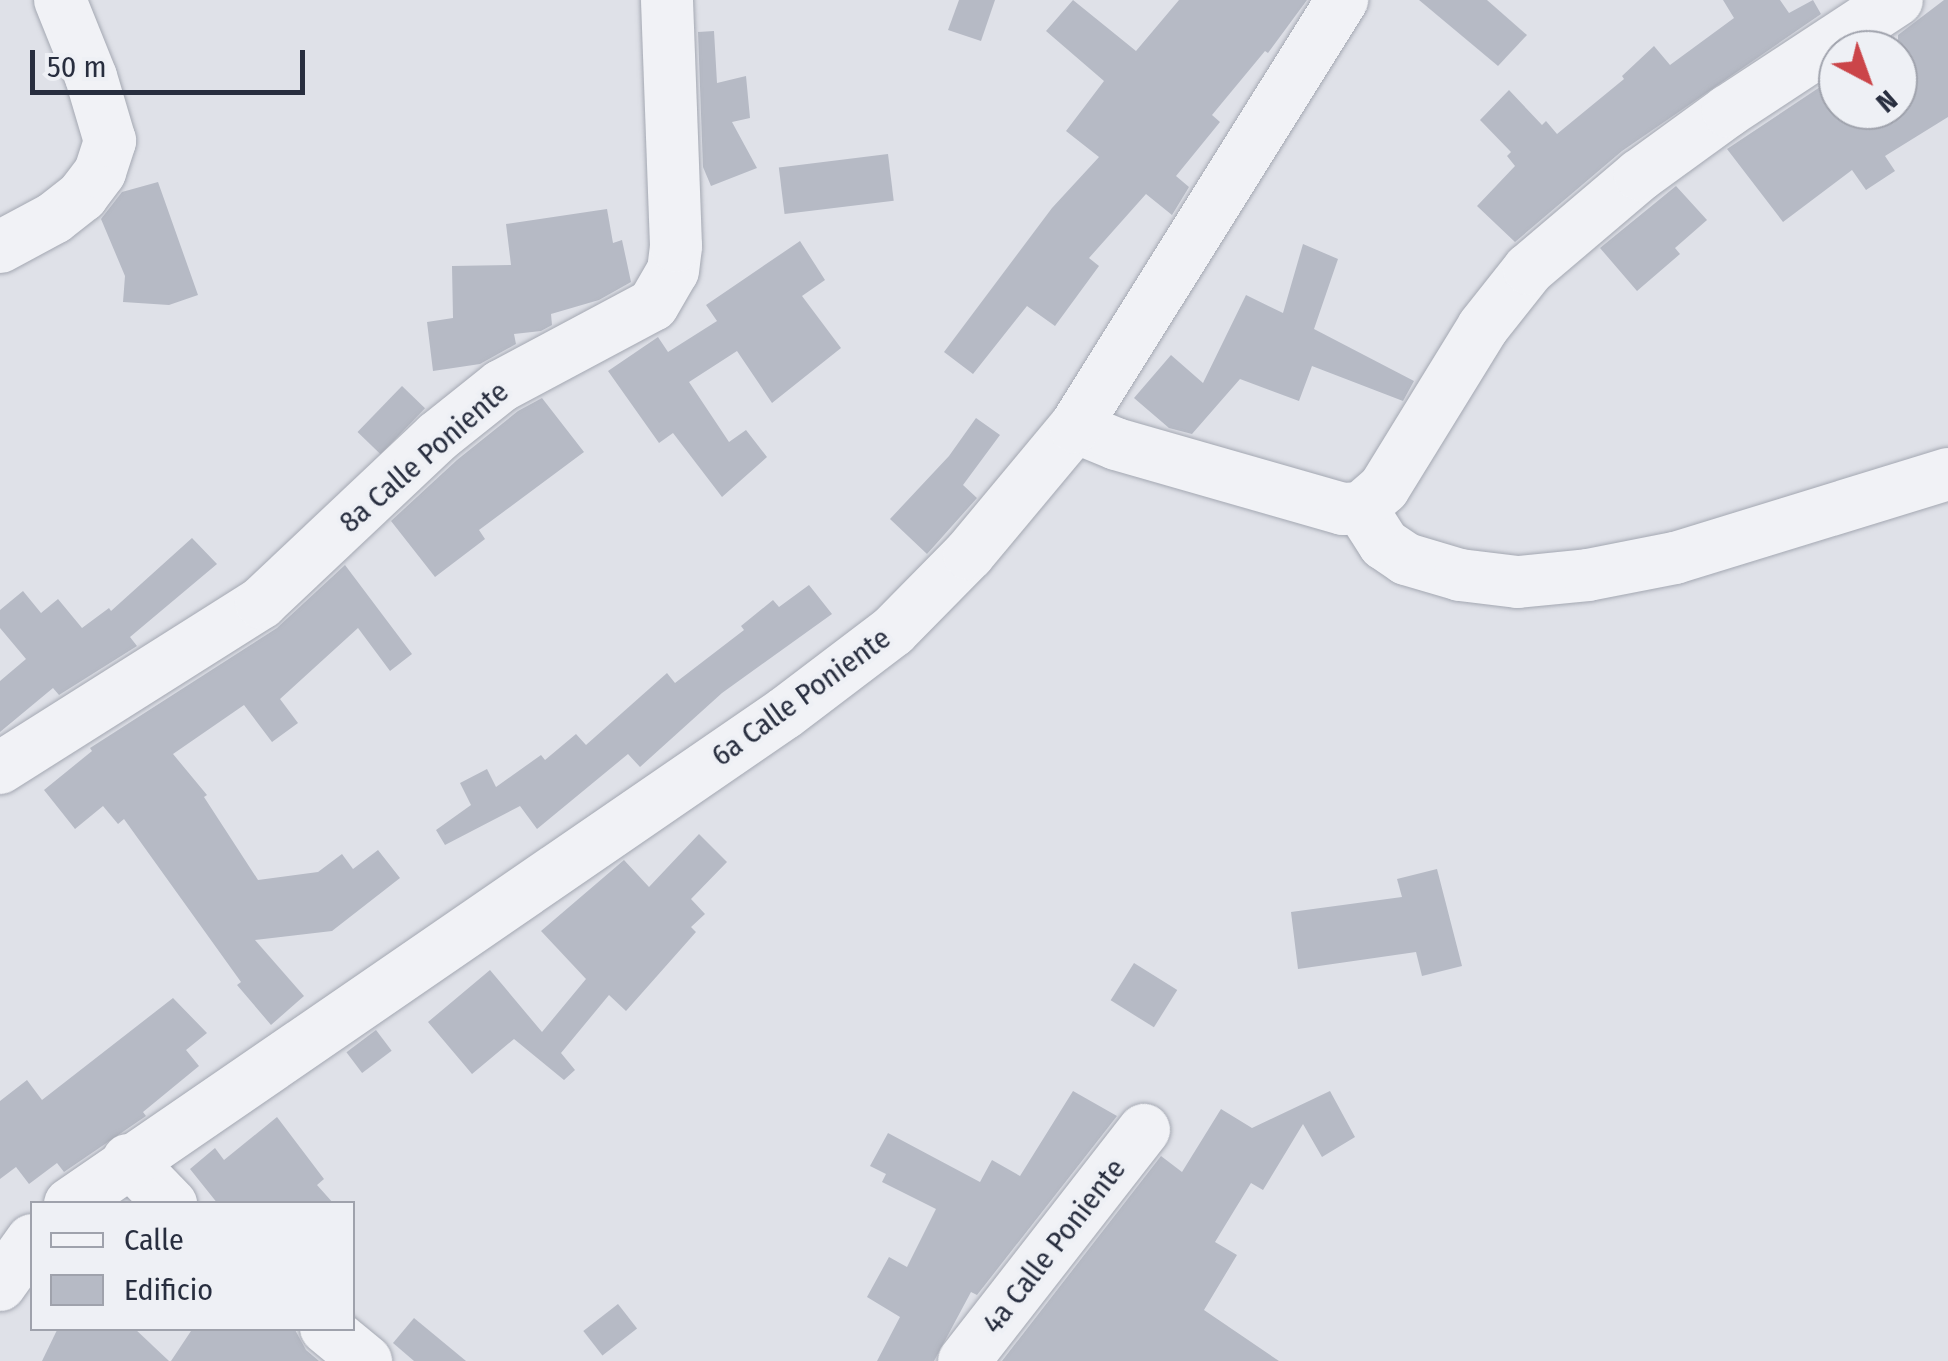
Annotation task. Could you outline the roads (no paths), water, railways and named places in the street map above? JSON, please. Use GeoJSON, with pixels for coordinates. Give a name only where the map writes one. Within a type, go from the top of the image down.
{"type":"FeatureCollection","features":[{"type":"Feature","properties":{"kind":"street"},"geometry":{"type":"LineString","coordinates":[[0,247],[54,218],[82,196],[100,172],[110,141],[92,77],[60,0]]}},
{"type":"Feature","properties":{"kind":"street","name":"8a Calle Poniente"},"geometry":{"type":"LineString","coordinates":[[0,768],[260,603],[437,437],[501,386],[654,305],[673,271],[676,246],[667,0]]}},
{"type":"Feature","properties":{"kind":"street","name":"6a Calle Poniente"},"geometry":{"type":"LineString","coordinates":[[74,1201],[128,1160],[785,713],[894,631],[969,554],[1075,427],[1342,0]]}},
{"type":"Feature","properties":{"kind":"street"},"geometry":{"type":"LineString","coordinates":[[1075,427],[1116,444],[1343,509],[1362,508],[1384,488],[1483,327],[1528,268],[1640,176],[1728,111],[1897,0]]}},
{"type":"Feature","properties":{"kind":"street"},"geometry":{"type":"LineString","coordinates":[[1362,508],[1384,544],[1406,558],[1460,574],[1518,582],[1588,575],[1675,558],[1948,474]]}},
{"type":"Feature","properties":{"kind":"street","name":"4a Calle Poniente"},"geometry":{"type":"LineString","coordinates":[[964,1361],[1144,1130]]}},
{"type":"Feature","properties":{"kind":"street"},"geometry":{"type":"LineString","coordinates":[[128,1160],[168,1201]]}},
{"type":"Feature","properties":{"kind":"street"},"geometry":{"type":"LineString","coordinates":[[0,1285],[30,1243]]}},
{"type":"Feature","properties":{"kind":"street"},"geometry":{"type":"LineString","coordinates":[[330,1331],[366,1361]]}}]}
